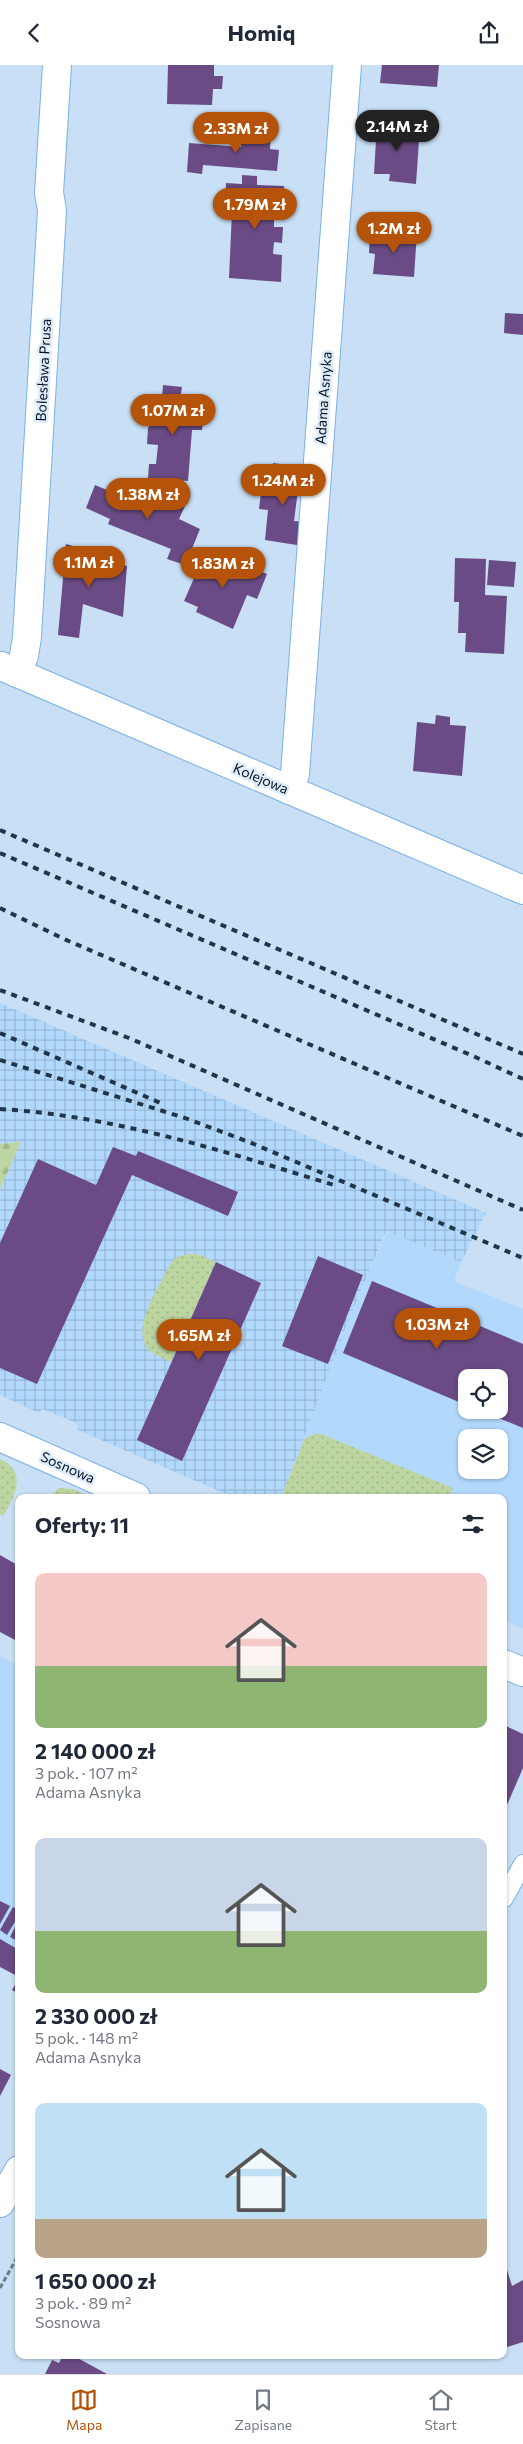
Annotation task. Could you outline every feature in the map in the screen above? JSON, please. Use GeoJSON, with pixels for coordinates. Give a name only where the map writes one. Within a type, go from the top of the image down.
{"type":"FeatureCollection","features":[{"type":"Feature","properties":{"kind":"street","name":"Bolesława Prusa"},"geometry":{"type":"LineString","coordinates":[[9,670],[24,656],[27,637],[52,219],[49,193],[57,65]]}},
{"type":"Feature","properties":{"kind":"street","name":"Adama Asnyka"},"geometry":{"type":"LineString","coordinates":[[289,790],[295,774],[347,65]]}},
{"type":"Feature","properties":{"kind":"street","name":"Kolejowa"},"geometry":{"type":"LineString","coordinates":[[9,670],[523,890]]}},
{"type":"Feature","properties":{"kind":"street","name":"Sosnowa"},"geometry":{"type":"LineString","coordinates":[[0,1437],[129,1494]]}},
{"type":"Feature","properties":{"kind":"street"},"geometry":{"type":"LineString","coordinates":[[507,1665],[523,1672]]}},
{"type":"Feature","properties":{"kind":"street"},"geometry":{"type":"LineString","coordinates":[[0,2203],[15,2177]]}},
{"type":"Feature","properties":{"kind":"lane"},"geometry":{"type":"LineString","coordinates":[[507,1892],[523,1863]]}},
{"type":"Feature","properties":{"kind":"path"},"geometry":{"type":"LineString","coordinates":[[0,2287],[15,2261]]}},
{"type":"Feature","properties":{"kind":"shaded area"},"geometry":{"type":"Polygon","coordinates":[[[0,1003],[486,1213],[461,1262],[386,1231],[347,1324],[282,1494],[226,1494],[78,1430],[76,1423],[42,1409],[39,1413],[0,1395],[0,1189],[21,1142],[0,1144],[0,1003]]]}},
{"type":"Feature","properties":{"kind":"shaded area"},"geometry":{"type":"Polygon","coordinates":[[[387,1231],[461,1262],[454,1281],[523,1309],[523,1629],[507,1621],[507,1494],[282,1494],[347,1324],[387,1231]]]}},
{"type":"Feature","properties":{"kind":"shaded area"},"geometry":{"type":"Polygon","coordinates":[[[0,1656],[15,1664],[15,1948],[0,1939],[0,1656]]]}},
{"type":"Feature","properties":{"kind":"green space"},"geometry":{"type":"Polygon","coordinates":[[[21,1142],[0,1189],[0,1144],[21,1142]]]}},
{"type":"Feature","properties":{"kind":"green space"},"geometry":{"type":"Polygon","coordinates":[[[197,1254],[216,1262],[171,1362],[152,1353],[144,1342],[142,1332],[144,1320],[154,1295],[171,1263],[177,1257],[197,1254]]]}},
{"type":"Feature","properties":{"kind":"green space"},"geometry":{"type":"Polygon","coordinates":[[[321,1434],[453,1488],[450,1494],[282,1494],[305,1438],[321,1434]]]}},
{"type":"Feature","properties":{"kind":"green space"},"geometry":{"type":"Polygon","coordinates":[[[0,1459],[9,1464],[14,1470],[16,1477],[15,1493],[3,1516],[0,1515],[0,1459]]]}},
{"type":"Feature","properties":{"kind":"green space"},"geometry":{"type":"Polygon","coordinates":[[[59,1488],[73,1489],[85,1494],[52,1494],[59,1488]]]}},
{"type":"Feature","properties":{"kind":"building"},"geometry":{"type":"Polygon","coordinates":[[[168,65],[214,65],[214,76],[223,76],[222,89],[213,89],[212,105],[167,104],[168,65]]]}},
{"type":"Feature","properties":{"kind":"building"},"geometry":{"type":"Polygon","coordinates":[[[382,65],[439,65],[437,87],[380,83],[382,65]]]}},
{"type":"Feature","properties":{"kind":"building"},"geometry":{"type":"Polygon","coordinates":[[[377,123],[420,126],[416,184],[389,181],[390,174],[374,174],[377,123]]]}},
{"type":"Feature","properties":{"kind":"building"},"geometry":{"type":"Polygon","coordinates":[[[241,131],[271,133],[270,149],[279,150],[277,171],[203,165],[202,174],[187,172],[189,143],[241,147],[241,131]]]}},
{"type":"Feature","properties":{"kind":"building"},"geometry":{"type":"Polygon","coordinates":[[[242,175],[257,176],[257,185],[284,186],[283,217],[274,216],[274,227],[283,227],[282,243],[274,242],[273,254],[282,255],[281,282],[229,278],[232,211],[225,210],[226,183],[242,184],[242,175]]]}},
{"type":"Feature","properties":{"kind":"building"},"geometry":{"type":"Polygon","coordinates":[[[398,230],[417,232],[414,277],[373,274],[375,254],[369,253],[370,233],[398,236],[398,230]]]}},
{"type":"Feature","properties":{"kind":"building"},"geometry":{"type":"Polygon","coordinates":[[[505,313],[523,314],[523,335],[504,333],[505,313]]]}},
{"type":"Feature","properties":{"kind":"building"},"geometry":{"type":"Polygon","coordinates":[[[163,385],[182,387],[180,401],[194,402],[193,416],[203,417],[202,430],[192,430],[188,481],[148,478],[149,464],[156,464],[158,445],[147,444],[148,428],[151,423],[160,423],[163,385]]]}},
{"type":"Feature","properties":{"kind":"building"},"geometry":{"type":"Polygon","coordinates":[[[273,463],[301,467],[294,521],[305,522],[303,546],[265,540],[268,510],[259,509],[262,484],[271,484],[273,463]]]}},
{"type":"Feature","properties":{"kind":"building"},"geometry":{"type":"Polygon","coordinates":[[[95,485],[136,502],[141,490],[185,506],[179,519],[200,529],[189,556],[186,555],[182,564],[167,559],[171,549],[108,524],[110,519],[86,508],[95,485]]]}},
{"type":"Feature","properties":{"kind":"building"},"geometry":{"type":"Polygon","coordinates":[[[66,544],[97,553],[96,557],[127,566],[123,617],[83,604],[79,638],[58,635],[66,544]]]}},
{"type":"Feature","properties":{"kind":"building"},"geometry":{"type":"Polygon","coordinates":[[[206,551],[238,565],[239,562],[267,574],[257,599],[247,595],[233,629],[196,612],[198,607],[184,601],[206,551]]]}},
{"type":"Feature","properties":{"kind":"building"},"geometry":{"type":"Polygon","coordinates":[[[455,558],[486,559],[485,595],[507,596],[504,654],[465,652],[466,633],[458,633],[459,602],[454,602],[455,558]]]}},
{"type":"Feature","properties":{"kind":"building"},"geometry":{"type":"Polygon","coordinates":[[[489,560],[516,562],[514,587],[487,585],[489,560]]]}},
{"type":"Feature","properties":{"kind":"building"},"geometry":{"type":"Polygon","coordinates":[[[436,715],[450,717],[450,725],[466,726],[462,776],[413,771],[417,722],[435,724],[436,715]]]}},
{"type":"Feature","properties":{"kind":"building"},"geometry":{"type":"Polygon","coordinates":[[[113,1147],[136,1156],[138,1151],[238,1192],[228,1216],[132,1175],[37,1384],[0,1368],[0,1243],[38,1159],[96,1185],[113,1147]]]}},
{"type":"Feature","properties":{"kind":"building"},"geometry":{"type":"Polygon","coordinates":[[[318,1256],[363,1275],[328,1364],[282,1346],[318,1256]]]}},
{"type":"Feature","properties":{"kind":"building"},"geometry":{"type":"Polygon","coordinates":[[[216,1262],[261,1283],[182,1461],[137,1440],[216,1262]]]}},
{"type":"Feature","properties":{"kind":"building"},"geometry":{"type":"Polygon","coordinates":[[[372,1281],[523,1344],[523,1428],[501,1419],[508,1419],[508,1369],[458,1369],[458,1402],[343,1353],[372,1281]]]}},
{"type":"Feature","properties":{"kind":"building"},"geometry":{"type":"Polygon","coordinates":[[[0,1555],[15,1564],[15,1640],[0,1632],[0,1555]]]}},
{"type":"Feature","properties":{"kind":"building"},"geometry":{"type":"Polygon","coordinates":[[[507,1726],[523,1734],[523,1768],[507,1805],[507,1726]]]}},
{"type":"Feature","properties":{"kind":"building"},"geometry":{"type":"Polygon","coordinates":[[[0,1901],[10,1906],[0,1924],[0,1901]]]}},
{"type":"Feature","properties":{"kind":"building"},"geometry":{"type":"Polygon","coordinates":[[[13,1907],[15,1908],[15,1922],[7,1935],[0,1930],[13,1907]]]}},
{"type":"Feature","properties":{"kind":"building"},"geometry":{"type":"Polygon","coordinates":[[[15,1927],[15,1940],[10,1937],[15,1927]]]}},
{"type":"Feature","properties":{"kind":"building"},"geometry":{"type":"Polygon","coordinates":[[[0,1939],[15,1948],[15,1975],[0,1967],[0,1939]]]}},
{"type":"Feature","properties":{"kind":"building"},"geometry":{"type":"Polygon","coordinates":[[[0,2069],[11,2075],[0,2096],[0,2069]]]}},
{"type":"Feature","properties":{"kind":"building"},"geometry":{"type":"Polygon","coordinates":[[[507,2270],[512,2286],[523,2280],[523,2342],[507,2347],[507,2270]]]}},
{"type":"Feature","properties":{"kind":"building"},"geometry":{"type":"Polygon","coordinates":[[[61,2359],[79,2359],[107,2374],[45,2374],[52,2360],[59,2363],[61,2359]]]}},
{"type":"Feature","properties":{"kind":"railway"},"geometry":{"type":"LineString","coordinates":[[0,830],[523,1054]]}},
{"type":"Feature","properties":{"kind":"railway"},"geometry":{"type":"LineString","coordinates":[[0,853],[523,1079]]}},
{"type":"Feature","properties":{"kind":"railway"},"geometry":{"type":"LineString","coordinates":[[0,908],[64,939],[523,1136]]}},
{"type":"Feature","properties":{"kind":"railway"},"geometry":{"type":"LineString","coordinates":[[0,990],[129,1038],[523,1210]]}},
{"type":"Feature","properties":{"kind":"railway"},"geometry":{"type":"LineString","coordinates":[[0,1033],[165,1105]]}},
{"type":"Feature","properties":{"kind":"railway"},"geometry":{"type":"LineString","coordinates":[[0,1060],[185,1118],[249,1142],[523,1258]]}},
{"type":"Feature","properties":{"kind":"railway"},"geometry":{"type":"LineString","coordinates":[[0,1109],[86,1119],[128,1127],[170,1137],[337,1186]]}}]}
